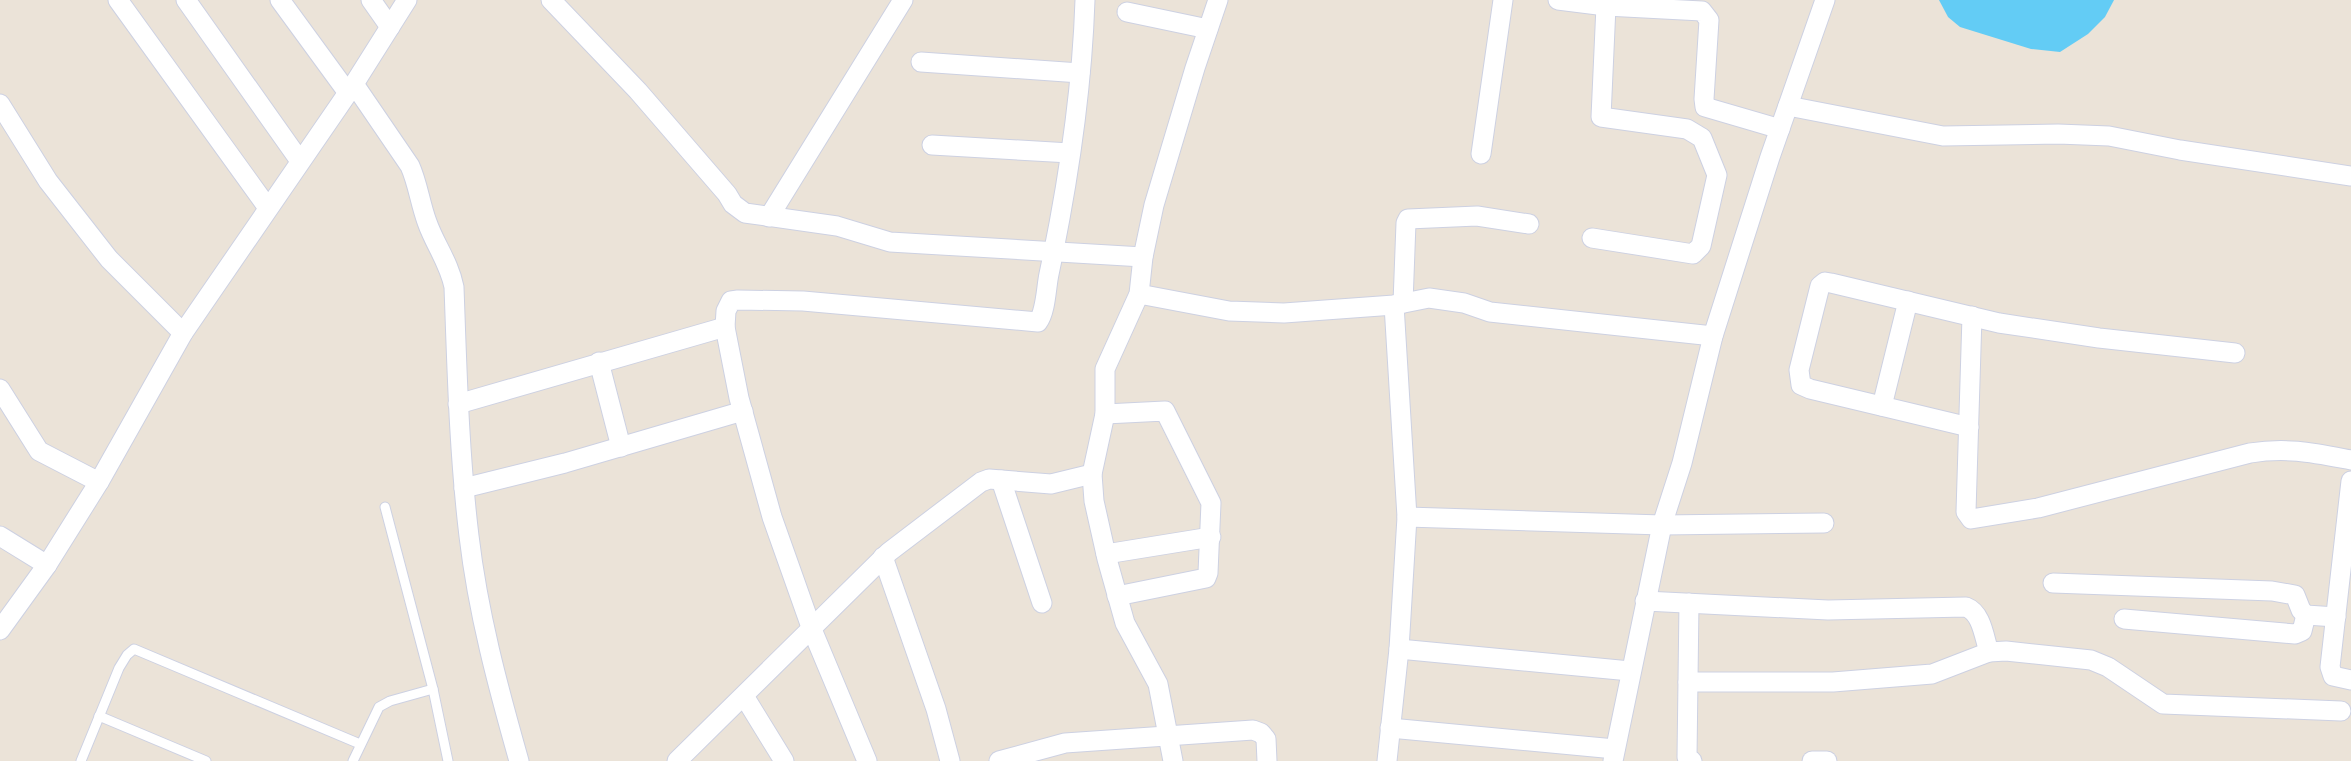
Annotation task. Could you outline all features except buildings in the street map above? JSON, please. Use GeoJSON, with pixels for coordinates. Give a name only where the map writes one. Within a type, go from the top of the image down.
{"type":"FeatureCollection","features":[{"type":"Feature","properties":{"kind":"street"},"geometry":{"type":"LineString","coordinates":[[118,0],[268,208]]}},
{"type":"Feature","properties":{"kind":"street"},"geometry":{"type":"LineString","coordinates":[[186,0],[300,161]]}},
{"type":"Feature","properties":{"kind":"street"},"geometry":{"type":"LineString","coordinates":[[280,0],[410,166],[415,177],[427,223],[451,270],[454,296],[458,404],[469,538],[492,667],[519,761]]}},
{"type":"Feature","properties":{"kind":"street"},"geometry":{"type":"LineString","coordinates":[[371,0],[390,26]]}},
{"type":"Feature","properties":{"kind":"street"},"geometry":{"type":"LineString","coordinates":[[0,630],[47,565],[99,482],[183,333],[351,89],[407,0]]}},
{"type":"Feature","properties":{"kind":"street"},"geometry":{"type":"LineString","coordinates":[[551,0],[638,91],[728,194],[733,204],[745,213],[836,226],[890,242],[1143,258]]}},
{"type":"Feature","properties":{"kind":"street"},"geometry":{"type":"LineString","coordinates":[[769,217],[903,0]]}},
{"type":"Feature","properties":{"kind":"street"},"geometry":{"type":"LineString","coordinates":[[867,761],[811,627],[772,517],[743,411],[725,327],[728,305],[732,301],[738,300],[803,301],[1038,322],[1054,252],[1070,153],[1080,73],[1085,0]]}},
{"type":"Feature","properties":{"kind":"street"},"geometry":{"type":"LineString","coordinates":[[1173,761],[1170,736],[1158,684],[1125,623],[1117,596],[1094,501],[1092,474],[1105,414],[1105,370],[1139,294],[1143,258],[1154,205],[1218,0]]}},
{"type":"Feature","properties":{"kind":"street"},"geometry":{"type":"LineString","coordinates":[[1481,154],[1503,0]]}},
{"type":"Feature","properties":{"kind":"street"},"geometry":{"type":"LineString","coordinates":[[1558,0],[1606,6],[1702,11],[1709,20],[1705,107],[1780,129]]}},
{"type":"Feature","properties":{"kind":"street"},"geometry":{"type":"LineString","coordinates":[[1390,728],[1614,755],[1662,525],[1682,463],[1713,336],[1780,129],[1825,0]]}},
{"type":"Feature","properties":{"kind":"street"},"geometry":{"type":"LineString","coordinates":[[1592,238],[1694,254],[1701,246],[1717,175],[1706,144],[1693,131],[1601,117],[1606,6]]}},
{"type":"Feature","properties":{"kind":"street"},"geometry":{"type":"LineString","coordinates":[[1127,12],[1208,29]]}},
{"type":"Feature","properties":{"kind":"street"},"geometry":{"type":"LineString","coordinates":[[920,62],[1080,73]]}},
{"type":"Feature","properties":{"kind":"street"},"geometry":{"type":"LineString","coordinates":[[0,104],[48,181],[109,259],[183,333]]}},
{"type":"Feature","properties":{"kind":"street"},"geometry":{"type":"LineString","coordinates":[[1788,106],[1942,136],[2058,134],[2109,136],[2180,150],[2351,176]]}},
{"type":"Feature","properties":{"kind":"street"},"geometry":{"type":"LineString","coordinates":[[932,145],[1070,153]]}},
{"type":"Feature","properties":{"kind":"street"},"geometry":{"type":"LineString","coordinates":[[1387,761],[1399,649],[1407,516],[1399,304],[1406,223],[1408,219],[1477,216],[1529,224]]}},
{"type":"Feature","properties":{"kind":"street"},"geometry":{"type":"LineString","coordinates":[[1969,427],[1810,389],[1801,385],[1800,370],[1817,292],[1825,282],[1999,323],[2099,338],[2235,353]]}},
{"type":"Feature","properties":{"kind":"street"},"geometry":{"type":"LineString","coordinates":[[1139,294],[1228,310],[1284,313],[1399,304],[1429,298],[1447,300],[1490,312],[1713,336]]}},
{"type":"Feature","properties":{"kind":"street"},"geometry":{"type":"LineString","coordinates":[[1882,406],[1908,301]]}},
{"type":"Feature","properties":{"kind":"street"},"geometry":{"type":"LineString","coordinates":[[1972,316],[1966,512],[1971,519],[2038,508],[2250,453],[2276,449],[2300,450],[2351,460]]}},
{"type":"Feature","properties":{"kind":"street"},"geometry":{"type":"LineString","coordinates":[[458,404],[725,327]]}},
{"type":"Feature","properties":{"kind":"street"},"geometry":{"type":"LineString","coordinates":[[599,362],[621,446]]}},
{"type":"Feature","properties":{"kind":"street"},"geometry":{"type":"LineString","coordinates":[[0,389],[42,454],[99,482]]}},
{"type":"Feature","properties":{"kind":"street"},"geometry":{"type":"LineString","coordinates":[[1105,414],[1162,410],[1167,414],[1212,502],[1211,537],[1206,578],[1117,596]]}},
{"type":"Feature","properties":{"kind":"street"},"geometry":{"type":"LineString","coordinates":[[464,488],[743,411]]}},
{"type":"Feature","properties":{"kind":"street"},"geometry":{"type":"LineString","coordinates":[[677,761],[883,557],[981,482],[989,479],[1050,484],[1092,474]]}},
{"type":"Feature","properties":{"kind":"street"},"geometry":{"type":"LineString","coordinates":[[1001,480],[1042,603]]}},
{"type":"Feature","properties":{"kind":"street"},"geometry":{"type":"LineString","coordinates":[[2351,481],[2330,672],[2337,678],[2351,680]]}},
{"type":"Feature","properties":{"kind":"street"},"geometry":{"type":"LineString","coordinates":[[1407,516],[1662,525],[1824,523]]}},
{"type":"Feature","properties":{"kind":"street"},"geometry":{"type":"LineString","coordinates":[[0,536],[47,565]]}},
{"type":"Feature","properties":{"kind":"street"},"geometry":{"type":"LineString","coordinates":[[1106,554],[1211,537]]}},
{"type":"Feature","properties":{"kind":"street"},"geometry":{"type":"LineString","coordinates":[[883,557],[936,709],[950,761]]}},
{"type":"Feature","properties":{"kind":"street"},"geometry":{"type":"LineString","coordinates":[[2054,583],[2272,591],[2295,595],[2306,615],[2302,631],[2295,634],[2124,619]]}},
{"type":"Feature","properties":{"kind":"street"},"geometry":{"type":"LineString","coordinates":[[1646,601],[1828,610],[1966,607],[1973,610],[1978,616],[1989,652]]}},
{"type":"Feature","properties":{"kind":"street"},"geometry":{"type":"LineString","coordinates":[[1689,603],[1687,757],[1692,761]]}},
{"type":"Feature","properties":{"kind":"street"},"geometry":{"type":"LineString","coordinates":[[2306,615],[2336,617]]}},
{"type":"Feature","properties":{"kind":"street"},"geometry":{"type":"LineString","coordinates":[[1399,649],[1630,671]]}},
{"type":"Feature","properties":{"kind":"street"},"geometry":{"type":"LineString","coordinates":[[1688,682],[1833,682],[1932,674],[1989,652],[2006,651],[2091,660],[2108,667],[2163,704],[2341,711]]}},
{"type":"Feature","properties":{"kind":"street"},"geometry":{"type":"LineString","coordinates":[[744,696],[784,761]]}},
{"type":"Feature","properties":{"kind":"street"},"geometry":{"type":"LineString","coordinates":[[999,761],[1065,743],[1257,731],[1266,739],[1267,761]]}},
{"type":"Feature","properties":{"kind":"street"},"geometry":{"type":"LineString","coordinates":[[1812,761],[1827,761]]}},
{"type":"Feature","properties":{"kind":"lane"},"geometry":{"type":"LineString","coordinates":[[385,506],[433,689],[448,761]]}},
{"type":"Feature","properties":{"kind":"lane"},"geometry":{"type":"LineString","coordinates":[[81,761],[120,668],[127,655],[134,650],[360,744]]}},
{"type":"Feature","properties":{"kind":"lane"},"geometry":{"type":"LineString","coordinates":[[353,761],[379,707],[390,700],[433,689]]}},
{"type":"Feature","properties":{"kind":"lane"},"geometry":{"type":"LineString","coordinates":[[100,716],[206,761]]}},
{"type":"Feature","properties":{"kind":"water"},"geometry":{"type":"Polygon","coordinates":[[[1939,0],[2114,0],[2105,17],[2088,34],[2060,52],[2031,49],[1960,27],[1948,17],[1939,0]]]}}]}
